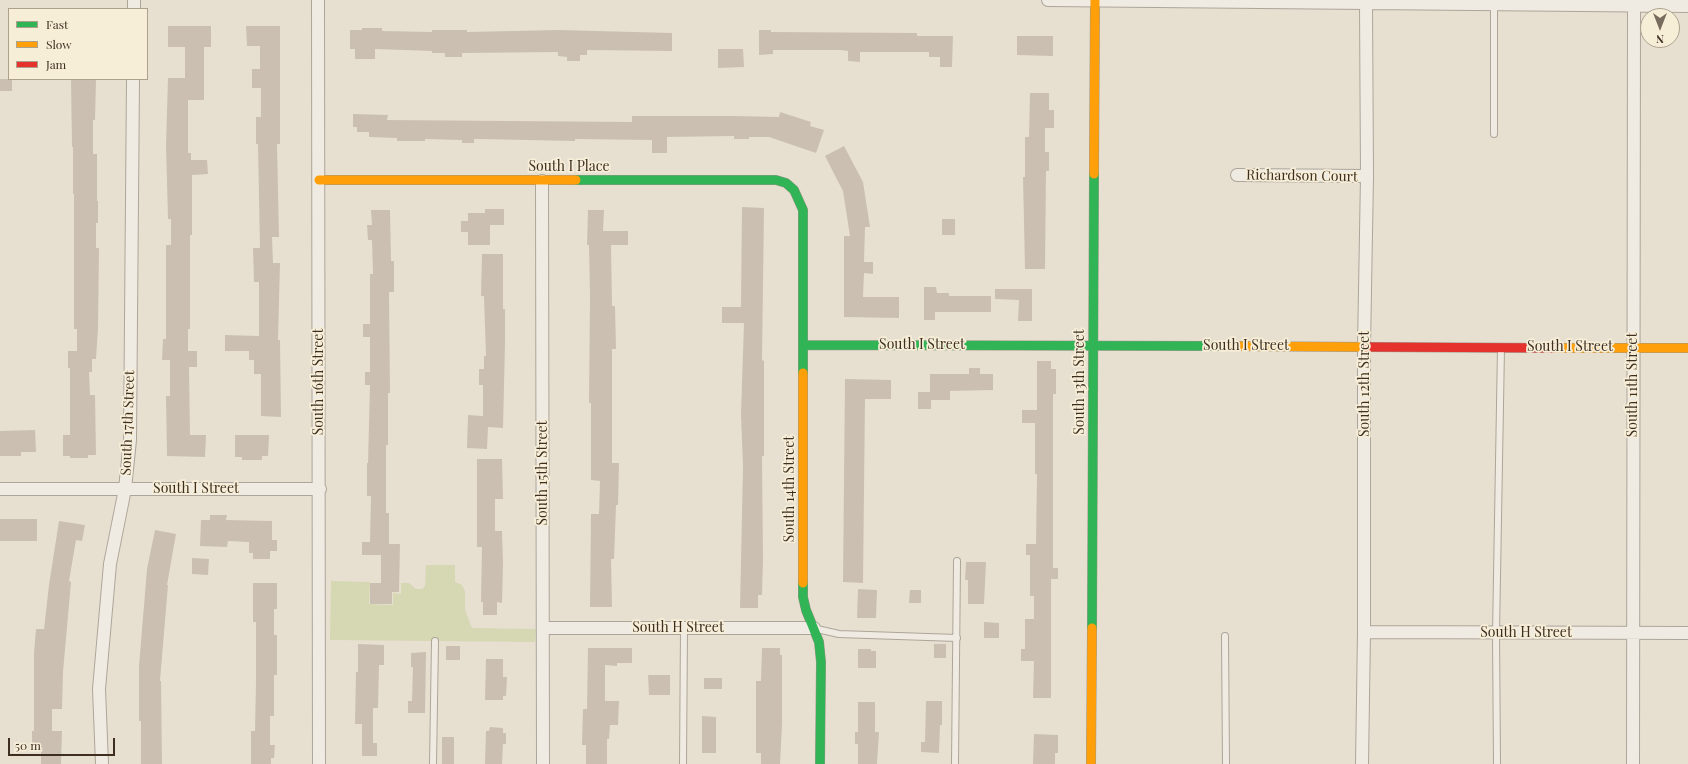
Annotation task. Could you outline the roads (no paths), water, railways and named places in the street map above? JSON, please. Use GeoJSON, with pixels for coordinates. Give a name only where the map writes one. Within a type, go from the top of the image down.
{"type":"FeatureCollection","features":[{"type":"Feature","properties":{"kind":"street","name":"South 16th Street"},"geometry":{"type":"LineString","coordinates":[[318,0],[320,489],[319,764]]}},
{"type":"Feature","properties":{"kind":"street"},"geometry":{"type":"LineString","coordinates":[[1048,0],[1688,6]]}},
{"type":"Feature","properties":{"kind":"street","name":"South 13th Street"},"geometry":{"type":"LineString","coordinates":[[1091,764],[1095,0]]}},
{"type":"Feature","properties":{"kind":"street","name":"South 12th Street"},"geometry":{"type":"LineString","coordinates":[[1362,764],[1364,632],[1364,347],[1367,176],[1366,4]]}},
{"type":"Feature","properties":{"kind":"street","name":"South 11th Street"},"geometry":{"type":"LineString","coordinates":[[1633,764],[1634,5]]}},
{"type":"Feature","properties":{"kind":"street","name":"South 17th Street"},"geometry":{"type":"LineString","coordinates":[[102,764],[99,689],[110,564],[125,489],[130,440],[133,80]]}},
{"type":"Feature","properties":{"kind":"street","name":"Richardson Court"},"geometry":{"type":"LineString","coordinates":[[1237,175],[1367,176]]}},
{"type":"Feature","properties":{"kind":"street","name":"South I Place"},"geometry":{"type":"LineString","coordinates":[[319,180],[776,180],[786,183],[794,190],[804,210]]}},
{"type":"Feature","properties":{"kind":"street","name":"South 15th Street"},"geometry":{"type":"LineString","coordinates":[[542,181],[543,764]]}},
{"type":"Feature","properties":{"kind":"street","name":"South 14th Street"},"geometry":{"type":"LineString","coordinates":[[804,210],[803,597],[806,610],[819,642],[821,662],[820,764]]}},
{"type":"Feature","properties":{"kind":"street","name":"South I Street"},"geometry":{"type":"LineString","coordinates":[[804,345],[1688,348]]}},
{"type":"Feature","properties":{"kind":"street","name":"South I Street"},"geometry":{"type":"LineString","coordinates":[[0,489],[320,489]]}},
{"type":"Feature","properties":{"kind":"street","name":"South H Street"},"geometry":{"type":"LineString","coordinates":[[543,628],[814,628]]}},
{"type":"Feature","properties":{"kind":"street","name":"South H Street"},"geometry":{"type":"LineString","coordinates":[[1364,632],[1688,633]]}},
{"type":"Feature","properties":{"kind":"lane"},"geometry":{"type":"LineString","coordinates":[[1494,4],[1494,134]]}},
{"type":"Feature","properties":{"kind":"lane"},"geometry":{"type":"LineString","coordinates":[[1497,764],[1496,633],[1501,347]]}},
{"type":"Feature","properties":{"kind":"lane"},"geometry":{"type":"LineString","coordinates":[[955,764],[958,561]]}},
{"type":"Feature","properties":{"kind":"lane"},"geometry":{"type":"LineString","coordinates":[[683,764],[684,628]]}},
{"type":"Feature","properties":{"kind":"lane"},"geometry":{"type":"LineString","coordinates":[[814,628],[839,634],[957,638]]}},
{"type":"Feature","properties":{"kind":"lane"},"geometry":{"type":"LineString","coordinates":[[1224,636],[1226,764]]}},
{"type":"Feature","properties":{"kind":"lane"},"geometry":{"type":"LineString","coordinates":[[433,764],[435,641]]}}]}
